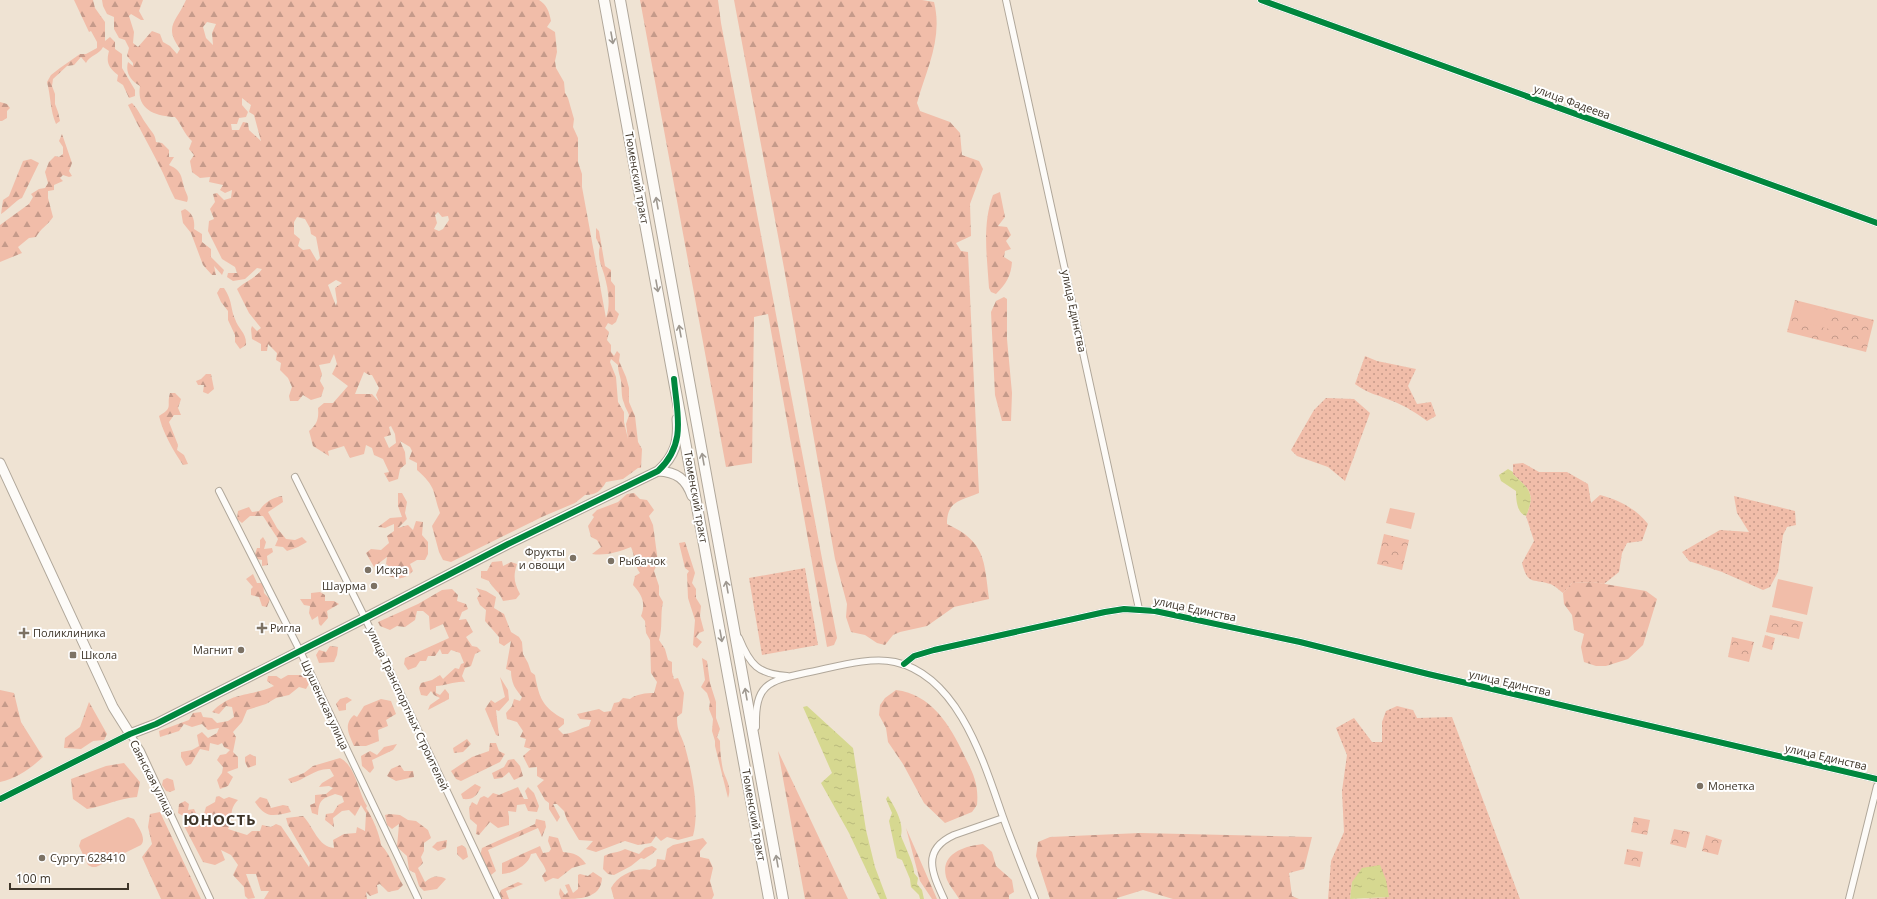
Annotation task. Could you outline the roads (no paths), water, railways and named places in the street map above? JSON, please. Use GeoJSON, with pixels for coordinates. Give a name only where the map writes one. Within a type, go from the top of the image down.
{"type":"FeatureCollection","features":[{"type":"Feature","properties":{"kind":"main road","name":"Тюменский тракт"},"geometry":{"type":"LineString","coordinates":[[604,0],[769,899]]}},
{"type":"Feature","properties":{"kind":"main road","name":"Тюменский тракт"},"geometry":{"type":"LineString","coordinates":[[620,0],[784,899]]}},
{"type":"Feature","properties":{"kind":"street","name":"улица Единства"},"geometry":{"type":"LineString","coordinates":[[1006,0],[1139,609],[1300,642],[1428,674],[1877,779]]}},
{"type":"Feature","properties":{"kind":"street","name":"улица Фадеева"},"geometry":{"type":"LineString","coordinates":[[1261,0],[1877,223]]}},
{"type":"Feature","properties":{"kind":"street"},"geometry":{"type":"LineString","coordinates":[[0,799],[130,734],[156,724],[508,544],[658,471],[674,452],[678,439],[674,379]]}},
{"type":"Feature","properties":{"kind":"street","name":"Саянская улица"},"geometry":{"type":"LineString","coordinates":[[0,462],[113,707],[141,751],[210,899]]}},
{"type":"Feature","properties":{"kind":"street"},"geometry":{"type":"LineString","coordinates":[[658,471],[674,473],[685,480],[699,515]]}},
{"type":"Feature","properties":{"kind":"street","name":"улица Транспортных Строителей"},"geometry":{"type":"LineString","coordinates":[[295,477],[365,618],[498,899]]}},
{"type":"Feature","properties":{"kind":"street","name":"Шушенская улица"},"geometry":{"type":"LineString","coordinates":[[219,490],[300,650],[418,899]]}},
{"type":"Feature","properties":{"kind":"street"},"geometry":{"type":"LineString","coordinates":[[904,664],[914,656],[934,650],[1105,612],[1139,609]]}},
{"type":"Feature","properties":{"kind":"street"},"geometry":{"type":"LineString","coordinates":[[734,625],[745,652],[756,666],[767,674],[791,676]]}},
{"type":"Feature","properties":{"kind":"street"},"geometry":{"type":"LineString","coordinates":[[756,746],[755,709],[758,698],[769,684],[791,676],[871,662],[882,661],[904,664],[931,680],[948,696],[960,713],[971,736],[1035,899]]}},
{"type":"Feature","properties":{"kind":"street"},"geometry":{"type":"LineString","coordinates":[[1849,899],[1877,786]]}},
{"type":"Feature","properties":{"kind":"street"},"geometry":{"type":"LineString","coordinates":[[944,899],[932,869],[932,861],[936,848],[943,841],[954,835],[1003,818]]}},
{"type":"Feature","properties":{"kind":"water"},"geometry":{"type":"Polygon","coordinates":[[[1508,469],[1513,472],[1513,474],[1529,492],[1530,502],[1526,516],[1519,509],[1516,491],[1501,481],[1499,475],[1508,469]]]}},
{"type":"Feature","properties":{"kind":"water"},"geometry":{"type":"Polygon","coordinates":[[[807,706],[853,748],[866,830],[875,867],[887,899],[880,899],[849,833],[821,783],[832,773],[803,707],[807,706]]]}},
{"type":"Feature","properties":{"kind":"water"},"geometry":{"type":"Polygon","coordinates":[[[888,796],[900,820],[902,831],[901,836],[911,860],[914,873],[918,878],[917,884],[922,890],[924,899],[920,899],[919,895],[911,887],[910,879],[902,860],[897,858],[889,821],[892,813],[886,799],[888,796]]]}},
{"type":"Feature","properties":{"kind":"water"},"geometry":{"type":"Polygon","coordinates":[[[1380,865],[1386,880],[1389,897],[1350,899],[1352,882],[1362,868],[1380,865]]]}},
{"type":"Feature","properties":{"kind":"place","name":"Фрукты и овощи"},"geometry":{"type":"Point","coordinates":[573,558]}},
{"type":"Feature","properties":{"kind":"place","name":"Рыбачок"},"geometry":{"type":"Point","coordinates":[611,561]}},
{"type":"Feature","properties":{"kind":"place","name":"Искра"},"geometry":{"type":"Point","coordinates":[368,570]}},
{"type":"Feature","properties":{"kind":"place","name":"Шаурма"},"geometry":{"type":"Point","coordinates":[374,586]}},
{"type":"Feature","properties":{"kind":"place","name":"Ригла"},"geometry":{"type":"Point","coordinates":[262,628]}},
{"type":"Feature","properties":{"kind":"place","name":"Поликлиника"},"geometry":{"type":"Point","coordinates":[24,633]}},
{"type":"Feature","properties":{"kind":"place","name":"Магнит"},"geometry":{"type":"Point","coordinates":[241,650]}},
{"type":"Feature","properties":{"kind":"place","name":"Школа"},"geometry":{"type":"Point","coordinates":[73,655]}},
{"type":"Feature","properties":{"kind":"place","name":"Монетка"},"geometry":{"type":"Point","coordinates":[1700,786]}},
{"type":"Feature","properties":{"kind":"place","name":"Сургут 628410"},"geometry":{"type":"Point","coordinates":[42,858]}},
{"type":"Feature","properties":{"kind":"district","name":"ЮНОСТЬ"},"geometry":{"type":"Point","coordinates":[220,820]}}]}
